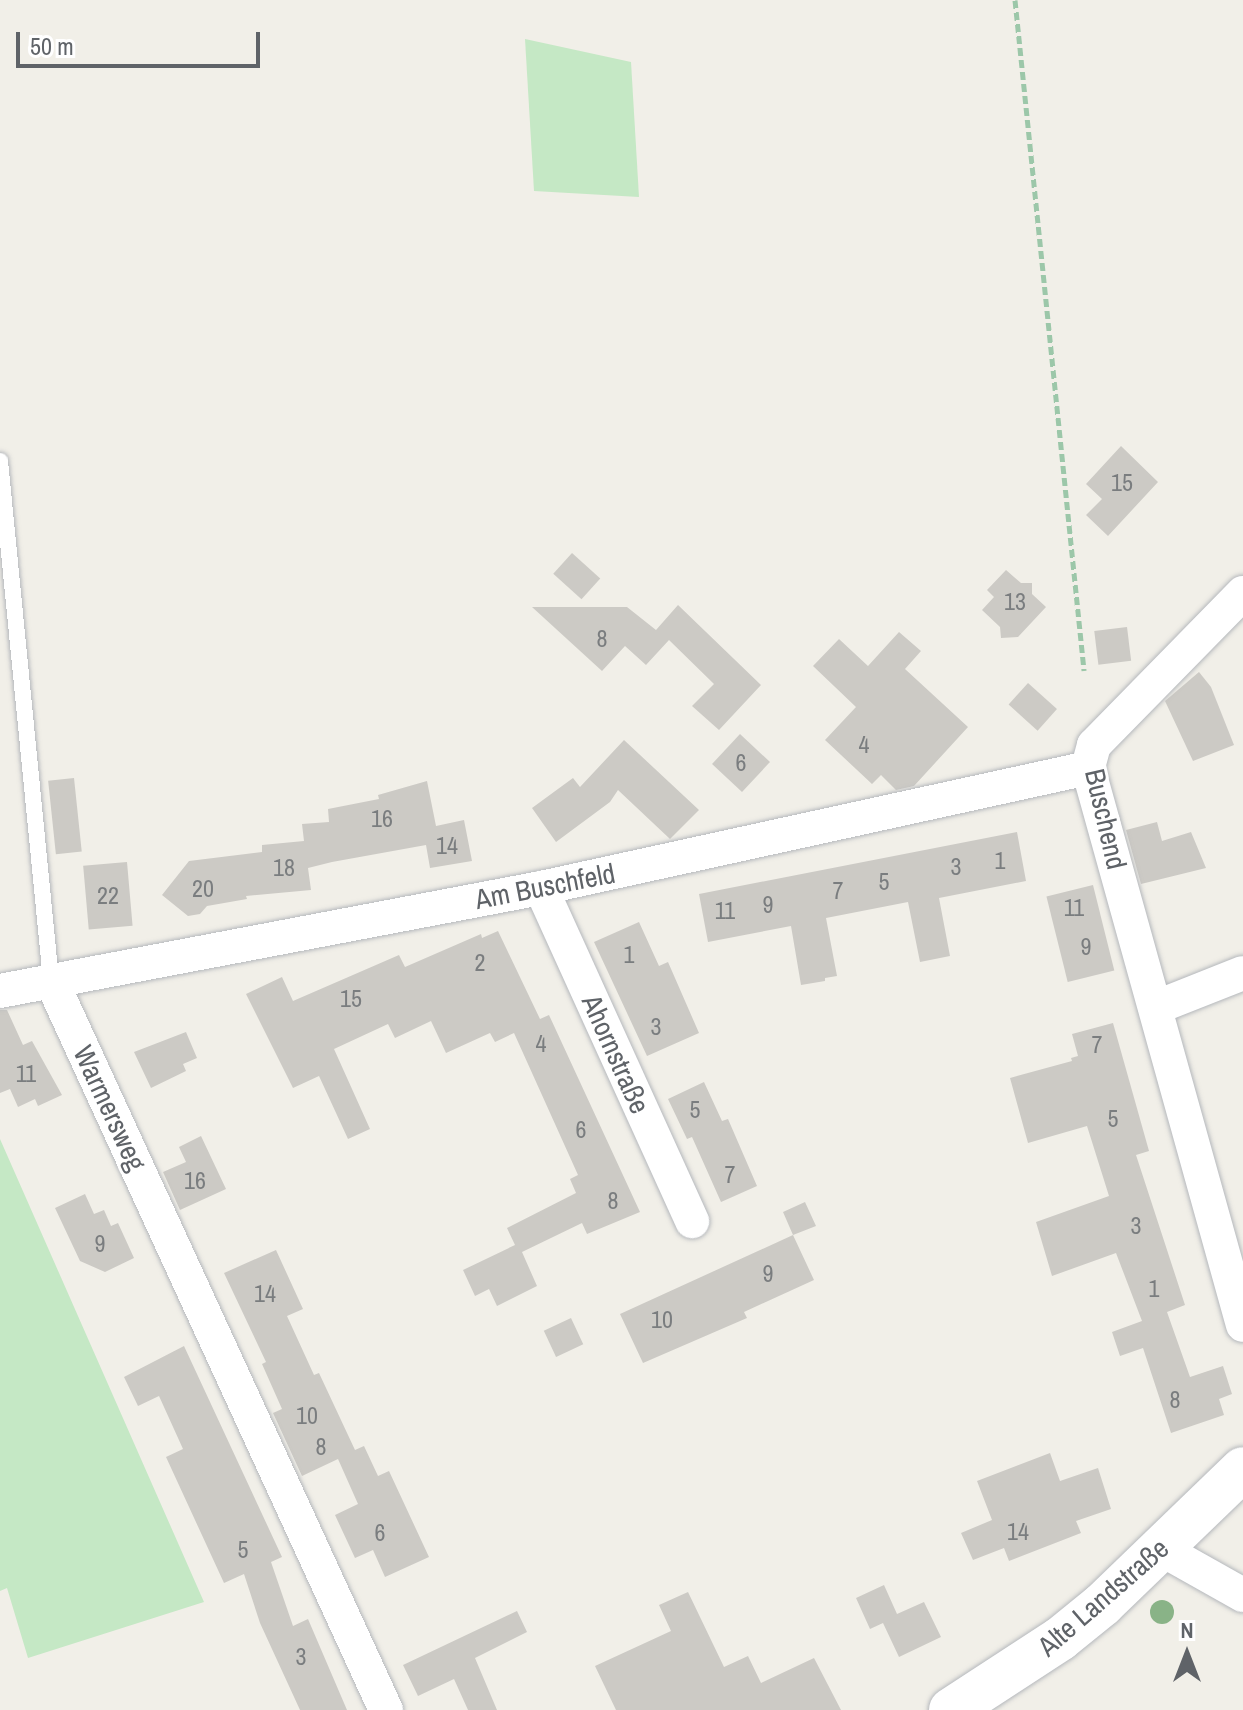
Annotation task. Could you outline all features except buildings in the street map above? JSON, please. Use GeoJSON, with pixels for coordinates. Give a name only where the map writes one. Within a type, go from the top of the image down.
{"type":"FeatureCollection","features":[{"type":"Feature","properties":{"kind":"main road","name":"Alte Landstraße"},"geometry":{"type":"LineString","coordinates":[[951,1710],[1060,1639],[1161,1549],[1243,1469]]}},
{"type":"Feature","properties":{"kind":"street","name":"Buschend"},"geometry":{"type":"LineString","coordinates":[[1243,593],[1094,745],[1088,768],[1157,1007],[1243,1325]]}},
{"type":"Feature","properties":{"kind":"street","name":"Am Buschfeld"},"geometry":{"type":"LineString","coordinates":[[0,991],[541,888],[1088,768]]}},
{"type":"Feature","properties":{"kind":"street","name":"Ahornstraße"},"geometry":{"type":"LineString","coordinates":[[541,888],[692,1221]]}},
{"type":"Feature","properties":{"kind":"street"},"geometry":{"type":"LineString","coordinates":[[1157,1007],[1243,973]]}},
{"type":"Feature","properties":{"kind":"street","name":"Warmersweg"},"geometry":{"type":"LineString","coordinates":[[51,980],[386,1710]]}},
{"type":"Feature","properties":{"kind":"street"},"geometry":{"type":"LineString","coordinates":[[1161,1549],[1243,1595]]}},
{"type":"Feature","properties":{"kind":"lane","name":"Warmersweg"},"geometry":{"type":"LineString","coordinates":[[0,461],[51,980]]}},
{"type":"Feature","properties":{"kind":"path"},"geometry":{"type":"LineString","coordinates":[[1015,0],[1084,670]]}},
{"type":"Feature","properties":{"kind":"green space"},"geometry":{"type":"Polygon","coordinates":[[[525,39],[631,62],[639,197],[534,191],[525,39]]]}},
{"type":"Feature","properties":{"kind":"green space"},"geometry":{"type":"Polygon","coordinates":[[[0,1139],[204,1602],[28,1658],[7,1588],[0,1591],[0,1139]]]}}]}
